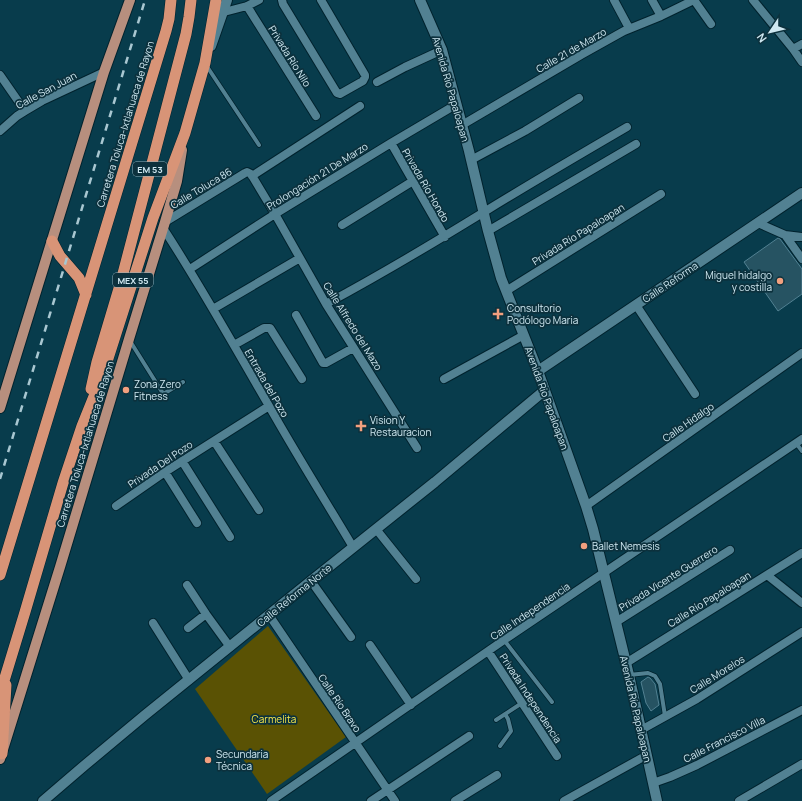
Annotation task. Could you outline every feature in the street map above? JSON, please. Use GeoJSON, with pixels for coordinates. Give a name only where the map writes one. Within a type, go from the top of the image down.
{"type":"FeatureCollection","features":[{"type":"Feature","properties":{"kind":"highway","name":"Carretera Toluca-Ixtlahuaca de Rayon"},"geometry":{"type":"LineString","coordinates":[[0,575],[166,31],[172,0]]}},
{"type":"Feature","properties":{"kind":"highway","name":"EM 53"},"geometry":{"type":"LineString","coordinates":[[82,426],[97,362],[120,285],[186,34],[191,0]]}},
{"type":"Feature","properties":{"kind":"highway","name":"MEX 55"},"geometry":{"type":"LineString","coordinates":[[205,63],[216,0]]}},
{"type":"Feature","properties":{"kind":"highway","name":"Carretera Toluca-Ixtlahuaca de Rayon"},"geometry":{"type":"LineString","coordinates":[[0,694],[63,483],[82,426],[103,374],[153,218],[185,133],[205,63]]}},
{"type":"Feature","properties":{"kind":"highway"},"geometry":{"type":"LineString","coordinates":[[52,240],[60,256],[79,278],[86,295]]}},
{"type":"Feature","properties":{"kind":"highway"},"geometry":{"type":"LineString","coordinates":[[1,756],[7,672]]}},
{"type":"Feature","properties":{"kind":"main road","name":"MEX 55"},"geometry":{"type":"LineString","coordinates":[[205,63],[227,0]]}},
{"type":"Feature","properties":{"kind":"main road","name":"Avenida Río Papaloapan"},"geometry":{"type":"LineString","coordinates":[[420,0],[442,50],[457,104],[496,263],[545,390],[586,506],[599,548],[657,801]]}},
{"type":"Feature","properties":{"kind":"main road"},"geometry":{"type":"LineString","coordinates":[[0,408],[104,72],[128,3]]}},
{"type":"Feature","properties":{"kind":"main road","name":"Carretera Toluca-Ixtlahuaca de Rayon"},"geometry":{"type":"LineString","coordinates":[[1,756],[164,225],[176,181],[185,133]]}},
{"type":"Feature","properties":{"kind":"main road","name":"Calle Reforma"},"geometry":{"type":"LineString","coordinates":[[538,371],[802,193]]}},
{"type":"Feature","properties":{"kind":"main road","name":"Calle Reforma Norte"},"geometry":{"type":"LineString","coordinates":[[44,801],[91,760],[435,482],[545,390]]}},
{"type":"Feature","properties":{"kind":"street"},"geometry":{"type":"LineString","coordinates":[[224,12],[247,6],[259,0]]}},
{"type":"Feature","properties":{"kind":"street"},"geometry":{"type":"LineString","coordinates":[[282,0],[333,86],[338,94],[340,94],[363,80],[365,75],[321,0]]}},
{"type":"Feature","properties":{"kind":"street"},"geometry":{"type":"LineString","coordinates":[[614,0],[629,28]]}},
{"type":"Feature","properties":{"kind":"street"},"geometry":{"type":"LineString","coordinates":[[652,0],[662,16]]}},
{"type":"Feature","properties":{"kind":"street"},"geometry":{"type":"LineString","coordinates":[[694,0],[711,24]]}},
{"type":"Feature","properties":{"kind":"street","name":"Calle 21 de Marzo"},"geometry":{"type":"LineString","coordinates":[[462,125],[629,28],[662,16],[694,0]]}},
{"type":"Feature","properties":{"kind":"street"},"geometry":{"type":"LineString","coordinates":[[754,0],[794,49],[802,62]]}},
{"type":"Feature","properties":{"kind":"street","name":"Privada Río Nilo"},"geometry":{"type":"LineString","coordinates":[[247,6],[316,116]]}},
{"type":"Feature","properties":{"kind":"street"},"geometry":{"type":"LineString","coordinates":[[794,49],[802,44]]}},
{"type":"Feature","properties":{"kind":"street"},"geometry":{"type":"LineString","coordinates":[[377,82],[442,50]]}},
{"type":"Feature","properties":{"kind":"street","name":"Calle San Juan"},"geometry":{"type":"LineString","coordinates":[[0,131],[25,111],[42,101],[104,72]]}},
{"type":"Feature","properties":{"kind":"street"},"geometry":{"type":"LineString","coordinates":[[0,75],[25,111]]}},
{"type":"Feature","properties":{"kind":"street"},"geometry":{"type":"LineString","coordinates":[[471,160],[525,131],[579,98]]}},
{"type":"Feature","properties":{"kind":"street","name":"Prolongación 21 De Marzo"},"geometry":{"type":"LineString","coordinates":[[190,269],[275,214],[457,104]]}},
{"type":"Feature","properties":{"kind":"street","name":"Calle Toluca 86"},"geometry":{"type":"LineString","coordinates":[[164,225],[245,173],[250,174],[360,106]]}},
{"type":"Feature","properties":{"kind":"street"},"geometry":{"type":"LineString","coordinates":[[326,304],[444,237],[483,212],[627,127]]}},
{"type":"Feature","properties":{"kind":"street","name":"Privada Río Hondo"},"geometry":{"type":"LineString","coordinates":[[391,143],[444,237]]}},
{"type":"Feature","properties":{"kind":"street"},"geometry":{"type":"LineString","coordinates":[[488,231],[636,144]]}},
{"type":"Feature","properties":{"kind":"street","name":"Calle Alfredo del Mazo"},"geometry":{"type":"LineString","coordinates":[[250,174],[275,214],[326,304],[417,448]]}},
{"type":"Feature","properties":{"kind":"street"},"geometry":{"type":"LineString","coordinates":[[342,226],[413,181]]}},
{"type":"Feature","properties":{"kind":"street","name":"Privada Río Papaloapan"},"geometry":{"type":"LineString","coordinates":[[506,291],[661,194]]}},
{"type":"Feature","properties":{"kind":"street"},"geometry":{"type":"LineString","coordinates":[[758,224],[785,235],[802,237]]}},
{"type":"Feature","properties":{"kind":"street","name":"Entrada del Pozo"},"geometry":{"type":"LineString","coordinates":[[164,225],[308,474],[353,547]]}},
{"type":"Feature","properties":{"kind":"street"},"geometry":{"type":"LineString","coordinates":[[785,235],[802,259]]}},
{"type":"Feature","properties":{"kind":"street"},"geometry":{"type":"LineString","coordinates":[[213,309],[300,258]]}},
{"type":"Feature","properties":{"kind":"street"},"geometry":{"type":"LineString","coordinates":[[636,305],[695,394]]}},
{"type":"Feature","properties":{"kind":"street"},"geometry":{"type":"LineString","coordinates":[[296,315],[323,363],[326,363],[353,348]]}},
{"type":"Feature","properties":{"kind":"street"},"geometry":{"type":"LineString","coordinates":[[234,345],[264,328],[270,328],[302,379]]}},
{"type":"Feature","properties":{"kind":"street"},"geometry":{"type":"LineString","coordinates":[[444,379],[524,334]]}},
{"type":"Feature","properties":{"kind":"street","name":"Calle Hidalgo"},"geometry":{"type":"LineString","coordinates":[[586,506],[802,353]]}},
{"type":"Feature","properties":{"kind":"street","name":"Privada Del Pozo"},"geometry":{"type":"LineString","coordinates":[[116,506],[165,472],[269,406]]}},
{"type":"Feature","properties":{"kind":"street"},"geometry":{"type":"LineString","coordinates":[[214,441],[259,510]]}},
{"type":"Feature","properties":{"kind":"street","name":"Calle Independencia"},"geometry":{"type":"LineString","coordinates":[[270,801],[504,640],[799,441]]}},
{"type":"Feature","properties":{"kind":"street"},"geometry":{"type":"LineString","coordinates":[[182,461],[230,537]]}},
{"type":"Feature","properties":{"kind":"street"},"geometry":{"type":"LineString","coordinates":[[165,472],[197,523]]}},
{"type":"Feature","properties":{"kind":"street"},"geometry":{"type":"LineString","coordinates":[[376,529],[416,579]]}},
{"type":"Feature","properties":{"kind":"street","name":"Privada Vicente Guerrero"},"geometry":{"type":"LineString","coordinates":[[616,622],[730,550]]}},
{"type":"Feature","properties":{"kind":"street","name":"Calle Río Papaloapan"},"geometry":{"type":"LineString","coordinates":[[626,662],[802,553]]}},
{"type":"Feature","properties":{"kind":"street"},"geometry":{"type":"LineString","coordinates":[[767,575],[802,603]]}},
{"type":"Feature","properties":{"kind":"street"},"geometry":{"type":"LineString","coordinates":[[311,581],[351,637]]}},
{"type":"Feature","properties":{"kind":"street"},"geometry":{"type":"LineString","coordinates":[[187,585],[230,647]]}},
{"type":"Feature","properties":{"kind":"street"},"geometry":{"type":"LineString","coordinates":[[188,628],[206,614]]}},
{"type":"Feature","properties":{"kind":"street","name":"Calle Río Bravo"},"geometry":{"type":"LineString","coordinates":[[269,615],[394,801]]}},
{"type":"Feature","properties":{"kind":"street"},"geometry":{"type":"LineString","coordinates":[[153,623],[189,680]]}},
{"type":"Feature","properties":{"kind":"street","name":"Calle Morelos"},"geometry":{"type":"LineString","coordinates":[[641,730],[710,691],[802,632]]}},
{"type":"Feature","properties":{"kind":"street"},"geometry":{"type":"LineString","coordinates":[[370,645],[411,705]]}},
{"type":"Feature","properties":{"kind":"street","name":"Privada Independencia"},"geometry":{"type":"LineString","coordinates":[[488,651],[558,756]]}},
{"type":"Feature","properties":{"kind":"street","name":"Calle Francisco Villa"},"geometry":{"type":"LineString","coordinates":[[653,783],[697,765],[802,710]]}},
{"type":"Feature","properties":{"kind":"street"},"geometry":{"type":"LineString","coordinates":[[371,801],[469,736]]}},
{"type":"Feature","properties":{"kind":"street"},"geometry":{"type":"LineString","coordinates":[[564,801],[647,755]]}},
{"type":"Feature","properties":{"kind":"street"},"geometry":{"type":"LineString","coordinates":[[739,801],[802,764]]}},
{"type":"Feature","properties":{"kind":"street"},"geometry":{"type":"LineString","coordinates":[[456,801],[497,775]]}},
{"type":"Feature","properties":{"kind":"lane"},"geometry":{"type":"LineString","coordinates":[[205,63],[259,145]]}},
{"type":"Feature","properties":{"kind":"lane"},"geometry":{"type":"LineString","coordinates":[[129,339],[162,392],[165,393],[183,382]]}},
{"type":"Feature","properties":{"kind":"lane"},"geometry":{"type":"LineString","coordinates":[[799,441],[802,451]]}},
{"type":"Feature","properties":{"kind":"lane"},"geometry":{"type":"LineString","coordinates":[[504,640],[552,702]]}},
{"type":"Feature","properties":{"kind":"lane"},"geometry":{"type":"LineString","coordinates":[[629,675],[648,673],[655,676],[660,684],[666,717]]}},
{"type":"Feature","properties":{"kind":"lane"},"geometry":{"type":"LineString","coordinates":[[496,720],[522,703]]}},
{"type":"Feature","properties":{"kind":"lane"},"geometry":{"type":"LineString","coordinates":[[500,746],[511,731],[506,714]]}},
{"type":"Feature","properties":{"kind":"green space","name":"Carmelita"},"geometry":{"type":"Polygon","coordinates":[[[268,626],[346,737],[267,794],[195,689],[268,626]]]}},
{"type":"Feature","properties":{"kind":"building","name":"Miguel hidalgo y costilla"},"geometry":{"type":"Polygon","coordinates":[[[778,238],[802,269],[802,294],[778,311],[744,262],[778,238]]]}},
{"type":"Feature","properties":{"kind":"building"},"geometry":{"type":"Polygon","coordinates":[[[648,677],[655,684],[659,705],[651,711],[646,703],[641,682],[648,677]]]}},
{"type":"Feature","properties":{"kind":"railway"},"geometry":{"type":"LineString","coordinates":[[0,479],[145,0]]}},
{"type":"Feature","properties":{"kind":"place","name":"Miguel hidalgo y costilla"},"geometry":{"type":"Point","coordinates":[780,281]}},
{"type":"Feature","properties":{"kind":"place","name":"Consultorio Podólogo Maria"},"geometry":{"type":"Point","coordinates":[498,314]}},
{"type":"Feature","properties":{"kind":"place","name":"Zona Zero Fitness"},"geometry":{"type":"Point","coordinates":[126,390]}},
{"type":"Feature","properties":{"kind":"place","name":"Vision Y Restauracion"},"geometry":{"type":"Point","coordinates":[361,426]}},
{"type":"Feature","properties":{"kind":"place","name":"Ballet Nemesis"},"geometry":{"type":"Point","coordinates":[584,546]}},
{"type":"Feature","properties":{"kind":"place","name":"Secundaria Técnica"},"geometry":{"type":"Point","coordinates":[208,760]}}]}
